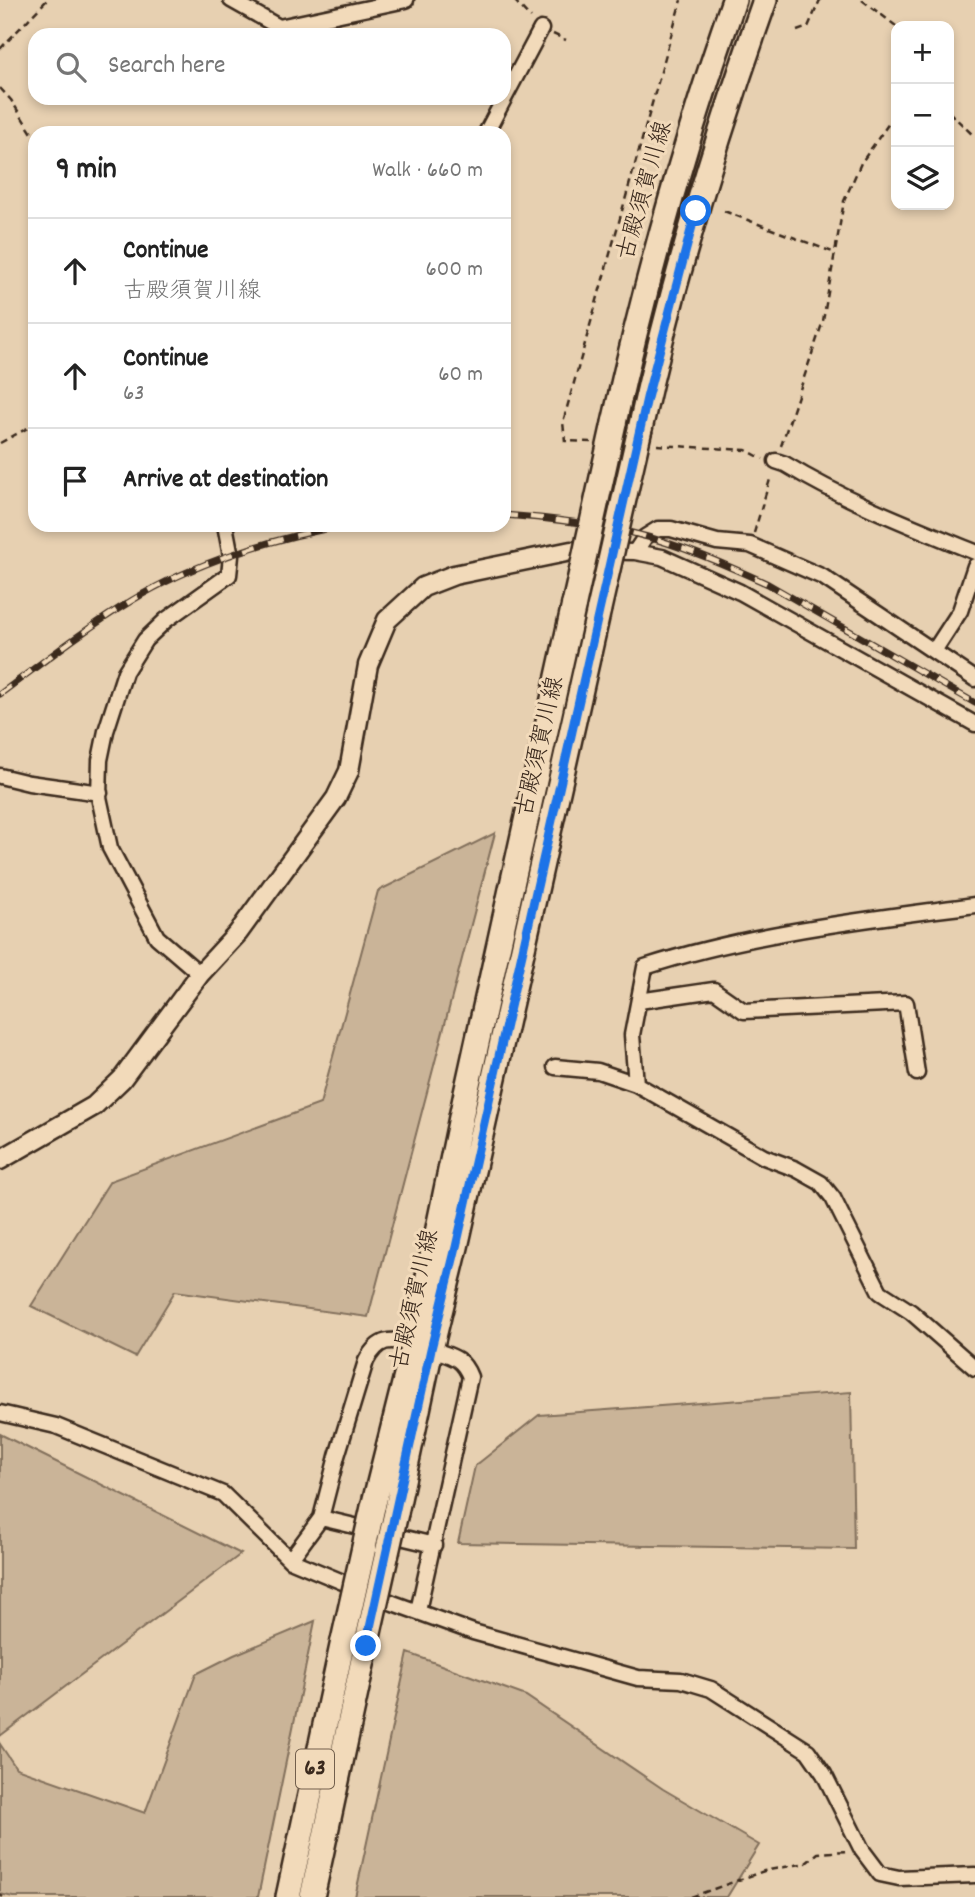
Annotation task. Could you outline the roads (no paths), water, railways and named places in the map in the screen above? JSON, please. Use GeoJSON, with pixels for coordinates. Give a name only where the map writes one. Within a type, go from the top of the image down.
{"type":"FeatureCollection","features":[{"type":"Feature","properties":{"kind":"main road","name":"古殿須賀川線"},"geometry":{"type":"LineString","coordinates":[[312,1897],[396,1513],[466,1093],[614,423],[643,298],[683,155],[734,0]]}},
{"type":"Feature","properties":{"kind":"main road","name":"古殿須賀川線"},"geometry":{"type":"LineString","coordinates":[[288,1897],[373,1507],[456,1247],[670,305],[725,113],[765,0]]}},
{"type":"Feature","properties":{"kind":"street"},"geometry":{"type":"LineString","coordinates":[[231,0],[279,27],[406,0]]}},
{"type":"Feature","properties":{"kind":"street"},"geometry":{"type":"LineString","coordinates":[[511,86],[541,29]]}},
{"type":"Feature","properties":{"kind":"street"},"geometry":{"type":"LineString","coordinates":[[490,126],[501,105]]}},
{"type":"Feature","properties":{"kind":"street"},"geometry":{"type":"LineString","coordinates":[[776,461],[909,525],[975,552]]}},
{"type":"Feature","properties":{"kind":"street"},"geometry":{"type":"LineString","coordinates":[[635,552],[645,537],[658,529],[671,529],[717,542],[750,545],[823,578],[975,679]]}},
{"type":"Feature","properties":{"kind":"street"},"geometry":{"type":"LineString","coordinates":[[200,974],[157,937],[110,848],[100,793],[100,760],[106,731],[125,672],[145,640],[166,620],[229,575],[231,556],[226,532]]}},
{"type":"Feature","properties":{"kind":"street"},"geometry":{"type":"LineString","coordinates":[[0,1160],[94,1106],[122,1079],[200,974],[238,933],[336,798],[349,771],[368,666],[387,620],[423,587],[454,575],[571,551],[635,552],[662,557],[740,593],[975,724]]}},
{"type":"Feature","properties":{"kind":"street"},"geometry":{"type":"LineString","coordinates":[[934,651],[960,611],[975,566]]}},
{"type":"Feature","properties":{"kind":"street"},"geometry":{"type":"LineString","coordinates":[[0,776],[100,793]]}},
{"type":"Feature","properties":{"kind":"street"},"geometry":{"type":"LineString","coordinates":[[636,1084],[632,1035],[645,967],[699,949],[818,926],[975,905]]}},
{"type":"Feature","properties":{"kind":"street"},"geometry":{"type":"LineString","coordinates":[[639,1001],[714,990],[744,1011],[906,1003],[916,1073]]}},
{"type":"Feature","properties":{"kind":"street"},"geometry":{"type":"LineString","coordinates":[[555,1067],[598,1071],[636,1084],[764,1157],[796,1169],[821,1183],[833,1198],[880,1292],[911,1311],[975,1368]]}},
{"type":"Feature","properties":{"kind":"street"},"geometry":{"type":"LineString","coordinates":[[290,1560],[321,1518],[366,1361],[373,1348],[382,1342],[393,1340],[455,1357],[465,1364],[470,1377],[418,1611]]}},
{"type":"Feature","properties":{"kind":"street"},"geometry":{"type":"LineString","coordinates":[[0,1413],[56,1426],[223,1494],[290,1560],[393,1603],[473,1632],[638,1678],[681,1680],[711,1689],[808,1751],[824,1774],[862,1850],[880,1874],[899,1878],[975,1875]]}},
{"type":"Feature","properties":{"kind":"street"},"geometry":{"type":"LineString","coordinates":[[321,1518],[434,1545]]}},
{"type":"Feature","properties":{"kind":"railway"},"geometry":{"type":"LineString","coordinates":[[511,516],[616,529],[701,555],[768,584],[975,703]]}},
{"type":"Feature","properties":{"kind":"railway"},"geometry":{"type":"LineString","coordinates":[[0,694],[97,623],[155,587],[236,553],[312,532]]}}]}
